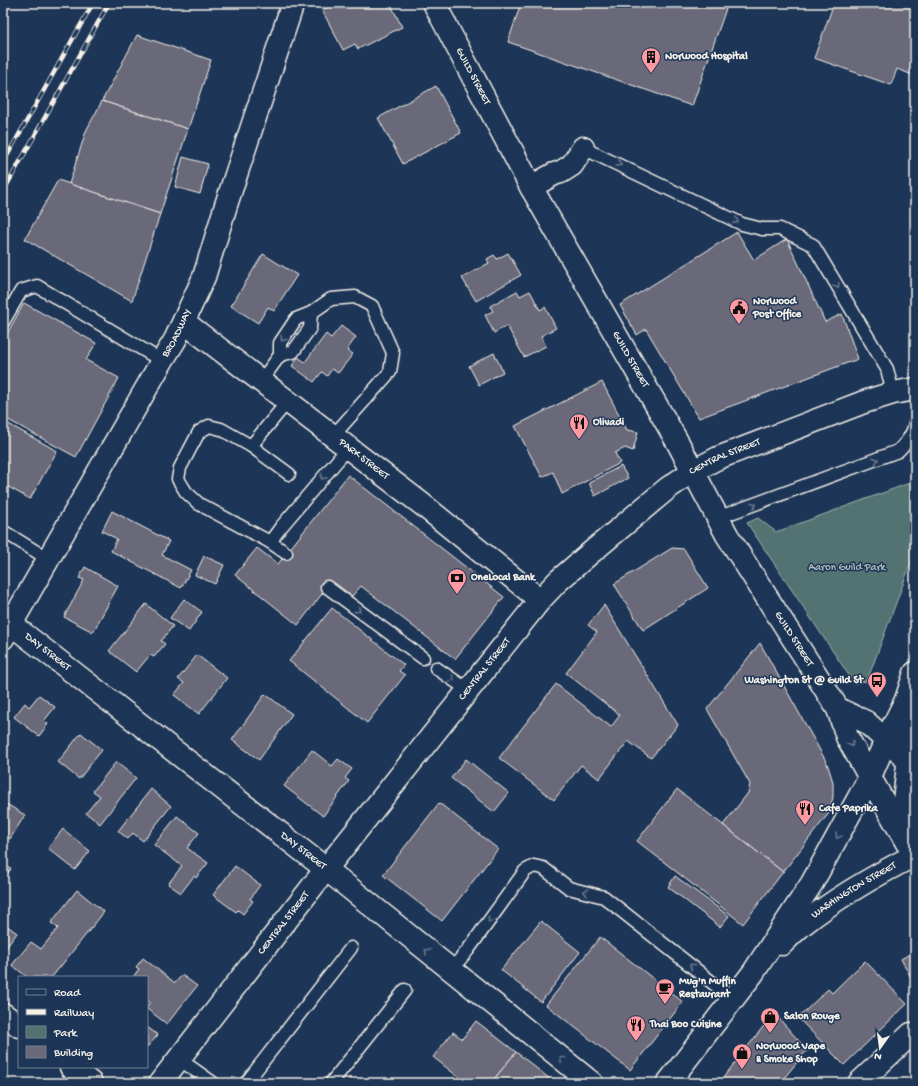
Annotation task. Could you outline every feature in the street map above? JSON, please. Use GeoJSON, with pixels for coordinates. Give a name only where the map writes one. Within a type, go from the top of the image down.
{"type":"FeatureCollection","features":[{"type":"Feature","properties":{"kind":"street","name":"BROADWAY"},"geometry":{"type":"LineString","coordinates":[[7,631],[184,322],[204,277],[226,205],[293,3]]}},
{"type":"Feature","properties":{"kind":"street","name":"GUILD STREET"},"geometry":{"type":"LineString","coordinates":[[434,3],[531,187],[678,443],[727,536],[838,709],[847,737],[915,855]]}},
{"type":"Feature","properties":{"kind":"street"},"geometry":{"type":"LineString","coordinates":[[531,187],[554,174],[561,172],[572,164],[584,148]]}},
{"type":"Feature","properties":{"kind":"street","name":"PARK STREET"},"geometry":{"type":"LineString","coordinates":[[184,322],[423,505],[540,600]]}},
{"type":"Feature","properties":{"kind":"street","name":"CENTRAL STREET"},"geometry":{"type":"LineString","coordinates":[[160,1083],[326,869],[540,600],[558,581],[668,488],[693,471],[718,458],[864,402],[893,393],[915,389]]}},
{"type":"Feature","properties":{"kind":"street","name":"DAY STREET"},"geometry":{"type":"LineString","coordinates":[[7,631],[326,869],[592,1083]]}},
{"type":"Feature","properties":{"kind":"street","name":"WASHINGTON STREET"},"geometry":{"type":"LineString","coordinates":[[668,1083],[753,973],[812,883],[870,777],[906,700],[915,673]]}},
{"type":"Feature","properties":{"kind":"street","name":"WASHINGTON STREET"},"geometry":{"type":"LineString","coordinates":[[753,973],[802,925],[831,903],[862,883],[915,855],[907,836],[904,822],[912,764],[906,700]]}},
{"type":"Feature","properties":{"kind":"street"},"geometry":{"type":"LineString","coordinates":[[838,709],[866,722],[912,764]]}},
{"type":"Feature","properties":{"kind":"street"},"geometry":{"type":"LineString","coordinates":[[3,1014],[18,1025]]}},
{"type":"Feature","properties":{"kind":"street"},"geometry":{"type":"LineString","coordinates":[[859,1083],[911,1034]]}},
{"type":"Feature","properties":{"kind":"street"},"geometry":{"type":"LineString","coordinates":[[72,1068],[91,1083]]}},
{"type":"Feature","properties":{"kind":"lane"},"geometry":{"type":"LineString","coordinates":[[584,148],[742,224],[762,229],[780,229],[813,245],[887,369],[893,393]]}},
{"type":"Feature","properties":{"kind":"lane"},"geometry":{"type":"LineString","coordinates":[[3,322],[20,291],[37,286],[162,361]]}},
{"type":"Feature","properties":{"kind":"lane"},"geometry":{"type":"LineString","coordinates":[[261,381],[280,355],[280,343],[296,320],[311,313],[331,299],[354,296],[372,306],[393,353],[390,372],[270,542]]}},
{"type":"Feature","properties":{"kind":"lane"},"geometry":{"type":"LineString","coordinates":[[251,446],[288,401]]}},
{"type":"Feature","properties":{"kind":"lane"},"geometry":{"type":"LineString","coordinates":[[718,518],[898,452],[908,442],[914,431],[915,423]]}},
{"type":"Feature","properties":{"kind":"lane"},"geometry":{"type":"LineString","coordinates":[[286,554],[270,542],[199,504],[186,492],[178,479],[180,468],[199,432],[209,426],[221,429],[251,446],[289,474]]}},
{"type":"Feature","properties":{"kind":"lane"},"geometry":{"type":"LineString","coordinates":[[3,531],[48,559]]}},
{"type":"Feature","properties":{"kind":"lane"},"geometry":{"type":"LineString","coordinates":[[327,587],[423,658]]}},
{"type":"Feature","properties":{"kind":"lane"},"geometry":{"type":"LineString","coordinates":[[436,668],[468,690]]}},
{"type":"Feature","properties":{"kind":"lane"},"geometry":{"type":"LineString","coordinates":[[451,970],[468,950],[525,871],[534,866],[543,868],[569,888],[604,897],[733,999]]}},
{"type":"Feature","properties":{"kind":"lane"},"geometry":{"type":"LineString","coordinates":[[246,1083],[351,948]]}},
{"type":"Feature","properties":{"kind":"lane"},"geometry":{"type":"LineString","coordinates":[[331,1083],[405,990]]}},
{"type":"Feature","properties":{"kind":"lane"},"geometry":{"type":"LineString","coordinates":[[179,1059],[214,1083]]}},
{"type":"Feature","properties":{"kind":"green space","name":"Aaron Guild Park"},"geometry":{"type":"Polygon","coordinates":[[[915,481],[915,552],[867,681],[854,683],[747,523],[758,518],[776,532],[915,481]]]}},
{"type":"Feature","properties":{"kind":"building"},"geometry":{"type":"Polygon","coordinates":[[[336,3],[390,3],[402,27],[358,49],[355,44],[343,50],[322,10],[336,3]]]}},
{"type":"Feature","properties":{"kind":"building","name":"Norwood Hospital"},"geometry":{"type":"Polygon","coordinates":[[[521,3],[728,3],[692,106],[508,42],[521,3]]]}},
{"type":"Feature","properties":{"kind":"building"},"geometry":{"type":"Polygon","coordinates":[[[834,3],[915,3],[915,76],[897,69],[891,85],[814,58],[834,3]]]}},
{"type":"Feature","properties":{"kind":"building"},"geometry":{"type":"Polygon","coordinates":[[[137,35],[211,60],[188,129],[102,101],[137,35]]]}},
{"type":"Feature","properties":{"kind":"building"},"geometry":{"type":"Polygon","coordinates":[[[436,86],[461,133],[403,164],[378,118],[436,86]]]}},
{"type":"Feature","properties":{"kind":"building"},"geometry":{"type":"Polygon","coordinates":[[[102,101],[188,129],[160,214],[69,184],[86,131],[102,101]]]}},
{"type":"Feature","properties":{"kind":"building"},"geometry":{"type":"Polygon","coordinates":[[[183,157],[208,164],[200,194],[175,187],[183,157]]]}},
{"type":"Feature","properties":{"kind":"building"},"geometry":{"type":"Polygon","coordinates":[[[58,180],[160,214],[132,301],[25,239],[58,180]]]}},
{"type":"Feature","properties":{"kind":"building","name":"Norwood Post Office"},"geometry":{"type":"Polygon","coordinates":[[[737,232],[754,260],[787,239],[825,322],[842,314],[858,359],[699,418],[646,329],[637,335],[620,305],[737,232]]]}},
{"type":"Feature","properties":{"kind":"building"},"geometry":{"type":"Polygon","coordinates":[[[508,253],[521,275],[476,301],[462,278],[489,263],[487,259],[494,255],[497,259],[508,253]]]}},
{"type":"Feature","properties":{"kind":"building"},"geometry":{"type":"Polygon","coordinates":[[[263,254],[297,275],[274,311],[268,307],[258,323],[231,306],[263,254]]]}},
{"type":"Feature","properties":{"kind":"building"},"geometry":{"type":"Polygon","coordinates":[[[517,291],[520,296],[530,291],[540,310],[545,307],[556,328],[541,336],[546,346],[524,357],[507,326],[494,333],[485,315],[493,311],[490,306],[517,291]]]}},
{"type":"Feature","properties":{"kind":"building"},"geometry":{"type":"Polygon","coordinates":[[[24,303],[96,343],[86,360],[119,378],[76,457],[3,417],[3,341],[24,303]]]}},
{"type":"Feature","properties":{"kind":"building"},"geometry":{"type":"Polygon","coordinates":[[[341,326],[356,337],[347,350],[353,354],[338,373],[332,369],[327,376],[322,372],[314,382],[292,366],[298,357],[305,362],[326,334],[331,338],[341,326]]]}},
{"type":"Feature","properties":{"kind":"building"},"geometry":{"type":"Polygon","coordinates":[[[494,353],[503,372],[479,385],[469,366],[494,353]]]}},
{"type":"Feature","properties":{"kind":"building","name":"Olivadi"},"geometry":{"type":"Polygon","coordinates":[[[602,382],[627,430],[638,432],[633,451],[625,448],[615,453],[620,463],[562,494],[553,472],[542,477],[515,426],[602,382]]]}},
{"type":"Feature","properties":{"kind":"building"},"geometry":{"type":"Polygon","coordinates":[[[3,421],[57,451],[30,499],[3,484],[3,421]]]}},
{"type":"Feature","properties":{"kind":"building"},"geometry":{"type":"Polygon","coordinates":[[[621,466],[628,478],[595,496],[589,483],[621,466]]]}},
{"type":"Feature","properties":{"kind":"building"},"geometry":{"type":"Polygon","coordinates":[[[348,475],[504,597],[455,659],[361,586],[352,596],[332,581],[298,625],[235,575],[257,548],[278,564],[348,475]]]}},
{"type":"Feature","properties":{"kind":"building"},"geometry":{"type":"Polygon","coordinates":[[[112,511],[169,541],[162,555],[191,570],[181,588],[111,551],[117,539],[102,531],[112,511]]]}},
{"type":"Feature","properties":{"kind":"building"},"geometry":{"type":"Polygon","coordinates":[[[672,548],[684,549],[708,588],[643,630],[614,584],[672,548]]]}},
{"type":"Feature","properties":{"kind":"building"},"geometry":{"type":"Polygon","coordinates":[[[204,556],[224,565],[215,584],[195,575],[204,556]]]}},
{"type":"Feature","properties":{"kind":"building"},"geometry":{"type":"Polygon","coordinates":[[[85,567],[118,586],[93,632],[64,617],[84,580],[79,578],[85,567]]]}},
{"type":"Feature","properties":{"kind":"building"},"geometry":{"type":"Polygon","coordinates":[[[184,599],[202,612],[189,631],[170,618],[184,599]]]}},
{"type":"Feature","properties":{"kind":"building"},"geometry":{"type":"Polygon","coordinates":[[[146,604],[173,626],[161,641],[165,644],[154,657],[150,655],[136,672],[109,651],[146,604]]]}},
{"type":"Feature","properties":{"kind":"building"},"geometry":{"type":"Polygon","coordinates":[[[604,605],[678,725],[651,758],[628,741],[599,779],[581,765],[554,800],[499,758],[556,684],[611,727],[620,715],[566,673],[597,632],[588,625],[604,605]]]}},
{"type":"Feature","properties":{"kind":"building"},"geometry":{"type":"Polygon","coordinates":[[[332,608],[404,665],[399,671],[405,675],[367,723],[289,661],[332,608]]]}},
{"type":"Feature","properties":{"kind":"building"},"geometry":{"type":"Polygon","coordinates":[[[760,643],[827,763],[833,782],[833,797],[829,813],[783,872],[723,825],[748,793],[750,784],[707,709],[760,643]]]}},
{"type":"Feature","properties":{"kind":"building"},"geometry":{"type":"Polygon","coordinates":[[[197,655],[227,678],[199,714],[174,695],[184,683],[178,679],[197,655]]]}},
{"type":"Feature","properties":{"kind":"building"},"geometry":{"type":"Polygon","coordinates":[[[265,694],[292,714],[259,760],[232,740],[265,694]]]}},
{"type":"Feature","properties":{"kind":"building"},"geometry":{"type":"Polygon","coordinates":[[[39,695],[55,707],[44,721],[48,724],[39,736],[14,717],[25,703],[29,707],[39,695]]]}},
{"type":"Feature","properties":{"kind":"building"},"geometry":{"type":"Polygon","coordinates":[[[81,733],[102,750],[79,779],[58,762],[81,733]]]}},
{"type":"Feature","properties":{"kind":"building"},"geometry":{"type":"Polygon","coordinates":[[[312,750],[332,766],[338,759],[352,769],[345,778],[349,781],[323,816],[284,786],[312,750]]]}},
{"type":"Feature","properties":{"kind":"building"},"geometry":{"type":"Polygon","coordinates":[[[466,759],[509,793],[494,812],[451,778],[466,759]]]}},
{"type":"Feature","properties":{"kind":"building"},"geometry":{"type":"Polygon","coordinates":[[[116,762],[136,778],[100,824],[86,813],[100,796],[93,791],[116,762]]]}},
{"type":"Feature","properties":{"kind":"building"},"geometry":{"type":"Polygon","coordinates":[[[151,789],[171,806],[143,841],[133,833],[128,839],[118,831],[151,789]]]}},
{"type":"Feature","properties":{"kind":"building"},"geometry":{"type":"Polygon","coordinates":[[[677,789],[783,872],[743,924],[637,841],[677,789]]]}},
{"type":"Feature","properties":{"kind":"building"},"geometry":{"type":"Polygon","coordinates":[[[3,802],[25,815],[10,839],[3,835],[3,802]]]}},
{"type":"Feature","properties":{"kind":"building"},"geometry":{"type":"Polygon","coordinates":[[[439,803],[498,849],[442,921],[383,875],[439,803]]]}},
{"type":"Feature","properties":{"kind":"building"},"geometry":{"type":"Polygon","coordinates":[[[177,816],[199,833],[187,848],[208,863],[196,878],[194,876],[181,893],[168,884],[182,866],[154,845],[177,816]]]}},
{"type":"Feature","properties":{"kind":"building"},"geometry":{"type":"Polygon","coordinates":[[[63,829],[90,851],[75,870],[48,848],[63,829]]]}},
{"type":"Feature","properties":{"kind":"building"},"geometry":{"type":"Polygon","coordinates":[[[3,863],[11,869],[3,879],[3,863]]]}},
{"type":"Feature","properties":{"kind":"building"},"geometry":{"type":"Polygon","coordinates":[[[235,866],[260,885],[250,899],[253,901],[243,914],[238,910],[236,912],[213,895],[235,866]]]}},
{"type":"Feature","properties":{"kind":"building"},"geometry":{"type":"Polygon","coordinates":[[[675,876],[729,916],[720,927],[668,887],[675,876]]]}},
{"type":"Feature","properties":{"kind":"building"},"geometry":{"type":"Polygon","coordinates":[[[77,890],[104,912],[53,976],[26,976],[12,965],[31,942],[41,949],[58,928],[51,923],[77,890]]]}},
{"type":"Feature","properties":{"kind":"building"},"geometry":{"type":"Polygon","coordinates":[[[541,921],[580,952],[541,1002],[501,970],[541,921]]]}},
{"type":"Feature","properties":{"kind":"building"},"geometry":{"type":"Polygon","coordinates":[[[3,923],[17,933],[3,952],[3,923]]]}},
{"type":"Feature","properties":{"kind":"building"},"geometry":{"type":"Polygon","coordinates":[[[600,937],[683,1002],[630,1070],[546,1005],[600,937]]]}},
{"type":"Feature","properties":{"kind":"building"},"geometry":{"type":"Polygon","coordinates":[[[915,951],[915,985],[901,959],[915,951]]]}},
{"type":"Feature","properties":{"kind":"building"},"geometry":{"type":"Polygon","coordinates":[[[143,958],[175,983],[182,975],[197,986],[167,1024],[148,1010],[148,1005],[150,1002],[148,1001],[148,976],[134,976],[139,969],[136,967],[143,958]]]}},
{"type":"Feature","properties":{"kind":"building"},"geometry":{"type":"Polygon","coordinates":[[[865,961],[907,1004],[844,1065],[798,1018],[828,989],[832,993],[865,961]]]}},
{"type":"Feature","properties":{"kind":"building"},"geometry":{"type":"Polygon","coordinates":[[[774,1013],[807,1050],[780,1083],[719,1083],[774,1013]]]}},
{"type":"Feature","properties":{"kind":"building"},"geometry":{"type":"Polygon","coordinates":[[[476,1021],[516,1052],[491,1083],[466,1083],[433,1057],[453,1032],[462,1039],[476,1021]]]}},
{"type":"Feature","properties":{"kind":"building"},"geometry":{"type":"Polygon","coordinates":[[[148,1028],[158,1035],[148,1046],[148,1028]]]}},
{"type":"Feature","properties":{"kind":"building"},"geometry":{"type":"Polygon","coordinates":[[[516,1052],[555,1083],[491,1083],[516,1052]]]}},
{"type":"Feature","properties":{"kind":"building"},"geometry":{"type":"Polygon","coordinates":[[[3,1075],[13,1083],[3,1083],[3,1075]]]}},
{"type":"Feature","properties":{"kind":"building"},"geometry":{"type":"Polygon","coordinates":[[[350,1078],[357,1083],[346,1083],[350,1078]]]}},
{"type":"Feature","properties":{"kind":"railway"},"geometry":{"type":"LineString","coordinates":[[3,163],[93,3]]}},
{"type":"Feature","properties":{"kind":"railway"},"geometry":{"type":"LineString","coordinates":[[3,192],[109,3]]}},
{"type":"Feature","properties":{"kind":"place","name":"Norwood Hospital"},"geometry":{"type":"Point","coordinates":[651,74]}},
{"type":"Feature","properties":{"kind":"place","name":"Norwood Post Office"},"geometry":{"type":"Point","coordinates":[739,325]}},
{"type":"Feature","properties":{"kind":"place","name":"Olivadi"},"geometry":{"type":"Point","coordinates":[579,440]}},
{"type":"Feature","properties":{"kind":"place","name":"OneLocal Bank"},"geometry":{"type":"Point","coordinates":[457,595]}},
{"type":"Feature","properties":{"kind":"place","name":"Washington St @ Guild St"},"geometry":{"type":"Point","coordinates":[877,698]}},
{"type":"Feature","properties":{"kind":"place","name":"Cafe Paprika"},"geometry":{"type":"Point","coordinates":[805,826]}},
{"type":"Feature","properties":{"kind":"place","name":"Mug'n Muffin Restaurant"},"geometry":{"type":"Point","coordinates":[665,1005]}},
{"type":"Feature","properties":{"kind":"place","name":"Salon Rouge"},"geometry":{"type":"Point","coordinates":[770,1034]}},
{"type":"Feature","properties":{"kind":"place","name":"Thai Boo Cuisine"},"geometry":{"type":"Point","coordinates":[636,1042]}},
{"type":"Feature","properties":{"kind":"place","name":"Norwood Vape & Smoke Shop"},"geometry":{"type":"Point","coordinates":[742,1070]}}]}
